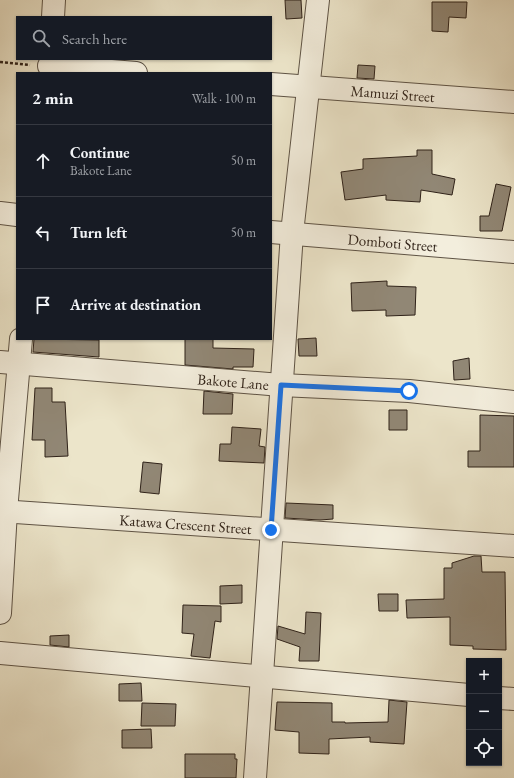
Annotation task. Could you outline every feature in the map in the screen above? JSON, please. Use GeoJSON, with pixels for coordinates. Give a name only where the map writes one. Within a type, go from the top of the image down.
{"type":"FeatureCollection","features":[{"type":"Feature","properties":{"kind":"street"},"geometry":{"type":"LineString","coordinates":[[53,16],[54,0]]}},
{"type":"Feature","properties":{"kind":"street"},"geometry":{"type":"LineString","coordinates":[[255,778],[281,385],[281,233],[308,86],[318,0]]}},
{"type":"Feature","properties":{"kind":"street"},"geometry":{"type":"LineString","coordinates":[[49,66],[124,72]]}},
{"type":"Feature","properties":{"kind":"street","name":"Mamuzi Street"},"geometry":{"type":"LineString","coordinates":[[272,84],[514,102]]}},
{"type":"Feature","properties":{"kind":"street"},"geometry":{"type":"LineString","coordinates":[[0,213],[16,214]]}},
{"type":"Feature","properties":{"kind":"street","name":"Domboti Street"},"geometry":{"type":"LineString","coordinates":[[281,233],[514,252]]}},
{"type":"Feature","properties":{"kind":"street"},"geometry":{"type":"LineString","coordinates":[[0,613],[9,363],[20,340]]}},
{"type":"Feature","properties":{"kind":"street","name":"Bakote Lane"},"geometry":{"type":"LineString","coordinates":[[9,363],[281,385],[409,391],[514,402]]}},
{"type":"Feature","properties":{"kind":"street","name":"Katawa Crescent Street"},"geometry":{"type":"LineString","coordinates":[[3,511],[514,546]]}},
{"type":"Feature","properties":{"kind":"street"},"geometry":{"type":"LineString","coordinates":[[0,653],[466,696]]}},
{"type":"Feature","properties":{"kind":"street"},"geometry":{"type":"LineString","coordinates":[[502,698],[514,699]]}},
{"type":"Feature","properties":{"kind":"path"},"geometry":{"type":"LineString","coordinates":[[0,62],[49,66]]}},
{"type":"Feature","properties":{"kind":"building"},"geometry":{"type":"Polygon","coordinates":[[[285,0],[301,0],[302,18],[286,19],[285,0]]]}},
{"type":"Feature","properties":{"kind":"building"},"geometry":{"type":"Polygon","coordinates":[[[432,2],[467,2],[466,18],[449,17],[448,32],[432,31],[432,2]]]}},
{"type":"Feature","properties":{"kind":"building"},"geometry":{"type":"Polygon","coordinates":[[[358,65],[375,66],[374,79],[357,78],[358,65]]]}},
{"type":"Feature","properties":{"kind":"building"},"geometry":{"type":"Polygon","coordinates":[[[417,150],[432,150],[432,174],[455,179],[452,195],[421,190],[420,202],[386,200],[386,195],[345,200],[341,172],[363,169],[363,159],[417,156],[417,150]]]}},
{"type":"Feature","properties":{"kind":"building"},"geometry":{"type":"Polygon","coordinates":[[[496,184],[511,187],[502,231],[480,231],[480,216],[489,216],[496,184]]]}},
{"type":"Feature","properties":{"kind":"building"},"geometry":{"type":"Polygon","coordinates":[[[387,281],[387,286],[416,287],[415,315],[386,316],[386,310],[352,311],[351,283],[387,281]]]}},
{"type":"Feature","properties":{"kind":"building"},"geometry":{"type":"Polygon","coordinates":[[[316,338],[317,356],[299,356],[298,339],[316,338]]]}},
{"type":"Feature","properties":{"kind":"building"},"geometry":{"type":"Polygon","coordinates":[[[34,340],[99,340],[99,357],[33,352],[34,340]]]}},
{"type":"Feature","properties":{"kind":"building"},"geometry":{"type":"Polygon","coordinates":[[[185,340],[213,340],[213,348],[254,349],[253,367],[233,367],[233,369],[185,365],[185,340]]]}},
{"type":"Feature","properties":{"kind":"building"},"geometry":{"type":"Polygon","coordinates":[[[469,358],[470,379],[454,380],[453,361],[469,358]]]}},
{"type":"Feature","properties":{"kind":"building"},"geometry":{"type":"Polygon","coordinates":[[[35,388],[52,388],[52,402],[65,402],[68,456],[45,457],[45,440],[32,440],[35,388]]]}},
{"type":"Feature","properties":{"kind":"building"},"geometry":{"type":"Polygon","coordinates":[[[204,391],[233,394],[232,414],[203,414],[204,391]]]}},
{"type":"Feature","properties":{"kind":"building"},"geometry":{"type":"Polygon","coordinates":[[[389,410],[407,410],[407,430],[389,430],[389,410]]]}},
{"type":"Feature","properties":{"kind":"building"},"geometry":{"type":"Polygon","coordinates":[[[480,415],[514,416],[514,467],[468,467],[468,451],[480,451],[480,415]]]}},
{"type":"Feature","properties":{"kind":"building"},"geometry":{"type":"Polygon","coordinates":[[[232,427],[261,429],[259,446],[265,447],[264,463],[219,461],[220,444],[231,444],[232,427]]]}},
{"type":"Feature","properties":{"kind":"building"},"geometry":{"type":"Polygon","coordinates":[[[143,462],[162,464],[159,494],[140,492],[143,462]]]}},
{"type":"Feature","properties":{"kind":"building"},"geometry":{"type":"Polygon","coordinates":[[[286,503],[333,505],[333,519],[320,520],[285,518],[286,503]]]}},
{"type":"Feature","properties":{"kind":"building"},"geometry":{"type":"Polygon","coordinates":[[[474,556],[481,556],[482,572],[505,572],[506,650],[473,649],[473,646],[450,645],[450,617],[407,618],[406,600],[444,599],[444,568],[452,568],[452,563],[474,556]]]}},
{"type":"Feature","properties":{"kind":"building"},"geometry":{"type":"Polygon","coordinates":[[[242,585],[242,603],[220,604],[220,586],[242,585]]]}},
{"type":"Feature","properties":{"kind":"building"},"geometry":{"type":"Polygon","coordinates":[[[378,594],[398,594],[398,611],[379,611],[378,594]]]}},
{"type":"Feature","properties":{"kind":"building"},"geometry":{"type":"Polygon","coordinates":[[[183,605],[221,606],[221,622],[215,621],[210,658],[191,656],[194,634],[182,633],[183,605]]]}},
{"type":"Feature","properties":{"kind":"building"},"geometry":{"type":"Polygon","coordinates":[[[306,612],[321,613],[319,661],[299,661],[300,647],[277,639],[278,626],[305,634],[306,612]]]}},
{"type":"Feature","properties":{"kind":"building"},"geometry":{"type":"Polygon","coordinates":[[[69,635],[69,647],[50,645],[50,636],[69,635]]]}},
{"type":"Feature","properties":{"kind":"building"},"geometry":{"type":"Polygon","coordinates":[[[141,683],[142,701],[119,701],[119,684],[141,683]]]}},
{"type":"Feature","properties":{"kind":"building"},"geometry":{"type":"Polygon","coordinates":[[[389,700],[407,702],[404,744],[370,742],[370,737],[329,739],[329,754],[299,753],[299,732],[275,730],[277,702],[332,703],[332,722],[345,723],[388,722],[389,700]]]}},
{"type":"Feature","properties":{"kind":"building"},"geometry":{"type":"Polygon","coordinates":[[[142,703],[176,704],[175,726],[141,726],[142,703]]]}},
{"type":"Feature","properties":{"kind":"building"},"geometry":{"type":"Polygon","coordinates":[[[151,729],[152,748],[122,748],[122,730],[151,729]]]}},
{"type":"Feature","properties":{"kind":"building"},"geometry":{"type":"Polygon","coordinates":[[[185,754],[235,754],[235,759],[237,759],[236,778],[185,778],[185,754]]]}},
{"type":"Feature","properties":{"kind":"route"},"geometry":{"type":"LineString","coordinates":[[271,530],[281,385],[409,391]]}}]}
